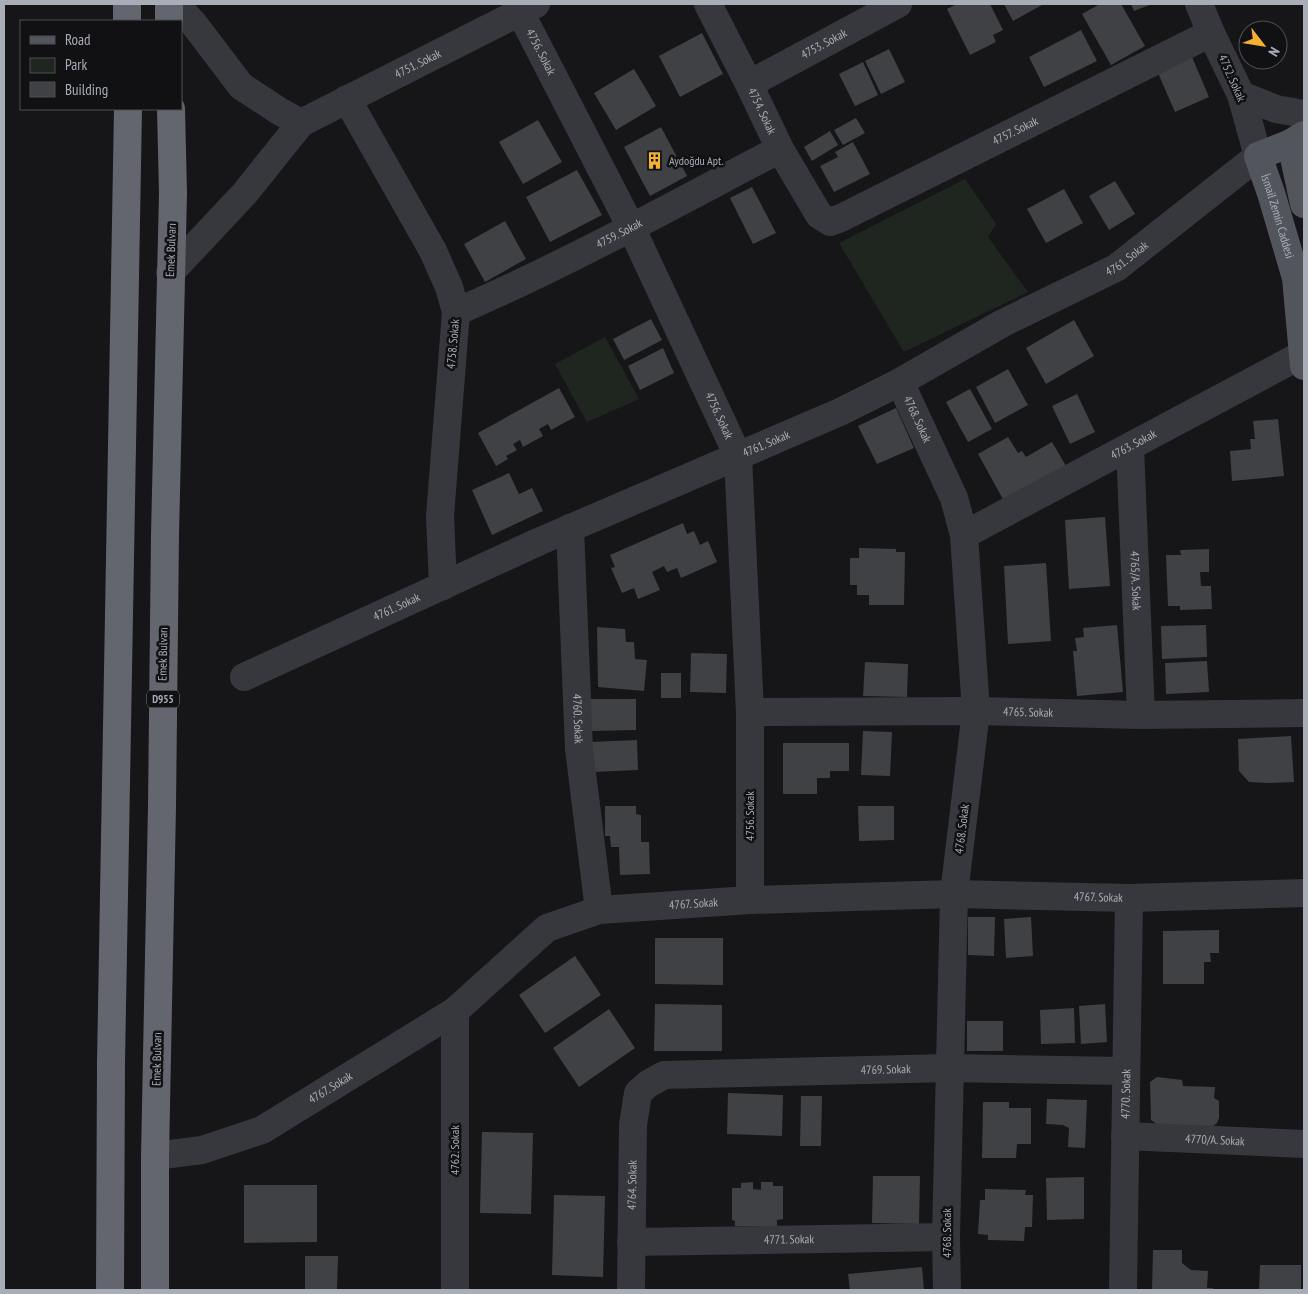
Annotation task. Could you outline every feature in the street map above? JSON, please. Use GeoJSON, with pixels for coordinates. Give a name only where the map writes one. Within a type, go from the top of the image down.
{"type":"FeatureCollection","features":[{"type":"Feature","properties":{"kind":"highway"},"geometry":{"type":"LineString","coordinates":[[127,4],[127,20]]}},
{"type":"Feature","properties":{"kind":"highway"},"geometry":{"type":"LineString","coordinates":[[169,4],[170,20]]}},
{"type":"Feature","properties":{"kind":"highway"},"geometry":{"type":"LineString","coordinates":[[110,1290],[111,1053],[128,110]]}},
{"type":"Feature","properties":{"kind":"highway","name":"Emek Bulvarı"},"geometry":{"type":"LineString","coordinates":[[155,1290],[155,1156],[165,535],[173,193],[171,110]]}},
{"type":"Feature","properties":{"kind":"main road"},"geometry":{"type":"LineString","coordinates":[[1258,156],[1298,139],[1303,187],[1271,193]]}},
{"type":"Feature","properties":{"kind":"main road","name":"İsmail Zemin Caddesi"},"geometry":{"type":"LineString","coordinates":[[1258,156],[1296,278],[1304,360]]}},
{"type":"Feature","properties":{"kind":"street"},"geometry":{"type":"LineString","coordinates":[[170,272],[245,193],[301,123],[279,111],[242,86],[194,24],[175,4]]}},
{"type":"Feature","properties":{"kind":"street","name":"4754. Sokak"},"geometry":{"type":"LineString","coordinates":[[708,4],[780,149],[819,215]]}},
{"type":"Feature","properties":{"kind":"street","name":"4753. Sokak"},"geometry":{"type":"LineString","coordinates":[[749,84],[898,4]]}},
{"type":"Feature","properties":{"kind":"street","name":"4752. Sokak"},"geometry":{"type":"LineString","coordinates":[[1199,4],[1241,95],[1258,156]]}},
{"type":"Feature","properties":{"kind":"street","name":"4751. Sokak"},"geometry":{"type":"LineString","coordinates":[[301,123],[524,7]]}},
{"type":"Feature","properties":{"kind":"street","name":"4756. Sokak"},"geometry":{"type":"LineString","coordinates":[[524,7],[631,227],[738,456],[750,712],[750,900]]}},
{"type":"Feature","properties":{"kind":"street","name":"4757. Sokak"},"geometry":{"type":"LineString","coordinates":[[819,215],[830,222],[841,218],[1211,33]]}},
{"type":"Feature","properties":{"kind":"street"},"geometry":{"type":"LineString","coordinates":[[1241,95],[1276,109],[1304,114]]}},
{"type":"Feature","properties":{"kind":"street","name":"4758. Sokak"},"geometry":{"type":"LineString","coordinates":[[348,100],[433,251],[449,288],[456,312],[440,516],[443,586]]}},
{"type":"Feature","properties":{"kind":"street","name":"4759. Sokak"},"geometry":{"type":"LineString","coordinates":[[456,312],[504,291],[780,149]]}},
{"type":"Feature","properties":{"kind":"street","name":"4761. Sokak"},"geometry":{"type":"LineString","coordinates":[[244,677],[570,528],[840,412],[900,382],[1003,323],[1116,268],[1258,156]]}},
{"type":"Feature","properties":{"kind":"street","name":"4763. Sokak"},"geometry":{"type":"LineString","coordinates":[[964,535],[1130,447],[1304,360]]}},
{"type":"Feature","properties":{"kind":"street","name":"4768. Sokak"},"geometry":{"type":"LineString","coordinates":[[900,382],[954,498],[964,535],[976,711],[954,894],[946,1237],[947,1290]]}},
{"type":"Feature","properties":{"kind":"street","name":"4765/A. Sokak"},"geometry":{"type":"LineString","coordinates":[[1130,447],[1141,715]]}},
{"type":"Feature","properties":{"kind":"street","name":"4760. Sokak"},"geometry":{"type":"LineString","coordinates":[[570,528],[579,749],[599,910]]}},
{"type":"Feature","properties":{"kind":"street","name":"4765. Sokak"},"geometry":{"type":"LineString","coordinates":[[750,712],[976,711],[1141,715],[1304,712]]}},
{"type":"Feature","properties":{"kind":"street","name":"4767. Sokak"},"geometry":{"type":"LineString","coordinates":[[155,1156],[202,1150],[262,1130],[455,1011],[547,928],[599,910],[750,900],[954,894],[1129,898],[1304,893]]}},
{"type":"Feature","properties":{"kind":"street","name":"4770. Sokak"},"geometry":{"type":"LineString","coordinates":[[1122,1290],[1129,898]]}},
{"type":"Feature","properties":{"kind":"street","name":"4762. Sokak"},"geometry":{"type":"LineString","coordinates":[[455,1011],[455,1290]]}},
{"type":"Feature","properties":{"kind":"street","name":"4769. Sokak"},"geometry":{"type":"LineString","coordinates":[[648,1084],[664,1075],[949,1068],[1126,1070]]}},
{"type":"Feature","properties":{"kind":"street","name":"4764. Sokak"},"geometry":{"type":"LineString","coordinates":[[631,1290],[633,1125],[638,1093],[648,1084]]}},
{"type":"Feature","properties":{"kind":"street","name":"4770/A. Sokak"},"geometry":{"type":"LineString","coordinates":[[1125,1136],[1304,1144]]}},
{"type":"Feature","properties":{"kind":"street","name":"4771. Sokak"},"geometry":{"type":"LineString","coordinates":[[631,1242],[946,1237]]}},
{"type":"Feature","properties":{"kind":"green space"},"geometry":{"type":"Polygon","coordinates":[[[965,179],[996,224],[988,237],[1028,292],[904,352],[839,243],[965,179]]]}},
{"type":"Feature","properties":{"kind":"green space"},"geometry":{"type":"Polygon","coordinates":[[[605,337],[639,399],[587,422],[555,364],[605,337]]]}},
{"type":"Feature","properties":{"kind":"building"},"geometry":{"type":"Polygon","coordinates":[[[957,4],[990,4],[1003,30],[993,35],[996,42],[970,55],[947,9],[957,4]]]}},
{"type":"Feature","properties":{"kind":"building"},"geometry":{"type":"Polygon","coordinates":[[[1004,4],[1044,4],[1013,21],[1004,4]]]}},
{"type":"Feature","properties":{"kind":"building"},"geometry":{"type":"Polygon","coordinates":[[[1100,4],[1121,4],[1145,46],[1111,65],[1082,14],[1100,4]]]}},
{"type":"Feature","properties":{"kind":"building"},"geometry":{"type":"Polygon","coordinates":[[[1131,4],[1152,4],[1134,11],[1131,4]]]}},
{"type":"Feature","properties":{"kind":"building"},"geometry":{"type":"Polygon","coordinates":[[[1081,30],[1097,61],[1044,87],[1029,57],[1081,30]]]}},
{"type":"Feature","properties":{"kind":"building"},"geometry":{"type":"Polygon","coordinates":[[[702,33],[723,74],[680,97],[659,56],[702,33]]]}},
{"type":"Feature","properties":{"kind":"building"},"geometry":{"type":"Polygon","coordinates":[[[889,49],[905,82],[881,94],[865,61],[889,49]]]}},
{"type":"Feature","properties":{"kind":"building"},"geometry":{"type":"Polygon","coordinates":[[[1192,57],[1209,97],[1175,112],[1158,73],[1192,57]]]}},
{"type":"Feature","properties":{"kind":"building"},"geometry":{"type":"Polygon","coordinates":[[[863,62],[878,95],[855,106],[839,74],[863,62]]]}},
{"type":"Feature","properties":{"kind":"building"},"geometry":{"type":"Polygon","coordinates":[[[634,69],[656,106],[616,130],[594,93],[634,69]]]}},
{"type":"Feature","properties":{"kind":"building"},"geometry":{"type":"Polygon","coordinates":[[[856,118],[865,133],[843,145],[834,130],[856,118]]]}},
{"type":"Feature","properties":{"kind":"building"},"geometry":{"type":"Polygon","coordinates":[[[538,120],[562,162],[523,184],[499,142],[538,120]]]}},
{"type":"Feature","properties":{"kind":"building","name":"Aydoğdu Apt."},"geometry":{"type":"Polygon","coordinates":[[[661,127],[687,176],[650,196],[624,147],[661,127]]]}},
{"type":"Feature","properties":{"kind":"building"},"geometry":{"type":"Polygon","coordinates":[[[830,131],[838,145],[812,161],[804,147],[830,131]]]}},
{"type":"Feature","properties":{"kind":"building"},"geometry":{"type":"Polygon","coordinates":[[[853,142],[870,174],[834,192],[820,166],[838,157],[835,152],[853,142]]]}},
{"type":"Feature","properties":{"kind":"building"},"geometry":{"type":"Polygon","coordinates":[[[577,170],[602,215],[550,242],[526,197],[577,170]]]}},
{"type":"Feature","properties":{"kind":"building"},"geometry":{"type":"Polygon","coordinates":[[[1115,181],[1135,214],[1109,230],[1089,196],[1115,181]]]}},
{"type":"Feature","properties":{"kind":"building"},"geometry":{"type":"Polygon","coordinates":[[[752,187],[776,233],[753,244],[730,198],[752,187]]]}},
{"type":"Feature","properties":{"kind":"building"},"geometry":{"type":"Polygon","coordinates":[[[1064,189],[1083,223],[1046,243],[1027,209],[1064,189]]]}},
{"type":"Feature","properties":{"kind":"building"},"geometry":{"type":"Polygon","coordinates":[[[505,221],[526,259],[485,282],[464,244],[505,221]]]}},
{"type":"Feature","properties":{"kind":"building"},"geometry":{"type":"Polygon","coordinates":[[[651,319],[662,340],[624,360],[613,339],[651,319]]]}},
{"type":"Feature","properties":{"kind":"building"},"geometry":{"type":"Polygon","coordinates":[[[1074,320],[1094,356],[1046,384],[1026,348],[1074,320]]]}},
{"type":"Feature","properties":{"kind":"building"},"geometry":{"type":"Polygon","coordinates":[[[663,348],[674,373],[640,390],[628,366],[663,348]]]}},
{"type":"Feature","properties":{"kind":"building"},"geometry":{"type":"Polygon","coordinates":[[[1008,369],[1028,405],[995,423],[976,387],[1008,369]]]}},
{"type":"Feature","properties":{"kind":"building"},"geometry":{"type":"Polygon","coordinates":[[[559,388],[575,417],[551,430],[548,424],[539,429],[543,436],[523,447],[520,440],[513,444],[517,450],[506,456],[508,459],[496,466],[478,433],[559,388]]]}},
{"type":"Feature","properties":{"kind":"building"},"geometry":{"type":"Polygon","coordinates":[[[970,389],[992,429],[968,442],[946,402],[970,389]]]}},
{"type":"Feature","properties":{"kind":"building"},"geometry":{"type":"Polygon","coordinates":[[[1077,394],[1095,432],[1070,444],[1052,406],[1077,394]]]}},
{"type":"Feature","properties":{"kind":"building"},"geometry":{"type":"Polygon","coordinates":[[[896,408],[914,448],[877,464],[858,426],[896,408]]]}},
{"type":"Feature","properties":{"kind":"building"},"geometry":{"type":"Polygon","coordinates":[[[1278,419],[1284,476],[1232,481],[1230,451],[1251,449],[1250,439],[1255,439],[1253,421],[1278,419]]]}},
{"type":"Feature","properties":{"kind":"building"},"geometry":{"type":"Polygon","coordinates":[[[1008,437],[1018,453],[1022,451],[1026,457],[1052,442],[1066,466],[1004,501],[978,454],[1008,437]]]}},
{"type":"Feature","properties":{"kind":"building"},"geometry":{"type":"Polygon","coordinates":[[[509,473],[519,494],[532,488],[543,511],[492,535],[472,490],[509,473]]]}},
{"type":"Feature","properties":{"kind":"building"},"geometry":{"type":"Polygon","coordinates":[[[1105,517],[1110,586],[1069,589],[1065,520],[1105,517]]]}},
{"type":"Feature","properties":{"kind":"building"},"geometry":{"type":"Polygon","coordinates":[[[683,523],[687,534],[694,531],[700,545],[708,541],[717,562],[681,578],[677,568],[667,572],[664,566],[652,572],[660,590],[638,599],[634,588],[622,593],[611,568],[615,567],[610,555],[683,523]]]}},
{"type":"Feature","properties":{"kind":"building"},"geometry":{"type":"Polygon","coordinates":[[[859,548],[896,549],[896,552],[905,552],[904,605],[869,605],[869,595],[857,595],[857,585],[850,585],[850,558],[859,558],[859,548]]]}},
{"type":"Feature","properties":{"kind":"building"},"geometry":{"type":"Polygon","coordinates":[[[1209,549],[1209,572],[1200,572],[1201,586],[1211,586],[1212,609],[1180,610],[1180,606],[1168,606],[1166,555],[1181,555],[1180,550],[1209,549]]]}},
{"type":"Feature","properties":{"kind":"building"},"geometry":{"type":"Polygon","coordinates":[[[1046,563],[1051,641],[1008,644],[1004,566],[1046,563]]]}},
{"type":"Feature","properties":{"kind":"building"},"geometry":{"type":"Polygon","coordinates":[[[1117,625],[1123,692],[1077,696],[1073,651],[1077,651],[1075,638],[1084,637],[1083,628],[1117,625]]]}},
{"type":"Feature","properties":{"kind":"building"},"geometry":{"type":"Polygon","coordinates":[[[1206,625],[1207,657],[1162,659],[1161,626],[1206,625]]]}},
{"type":"Feature","properties":{"kind":"building"},"geometry":{"type":"Polygon","coordinates":[[[597,627],[625,629],[626,642],[634,642],[635,659],[647,660],[644,691],[598,687],[597,627]]]}},
{"type":"Feature","properties":{"kind":"building"},"geometry":{"type":"Polygon","coordinates":[[[691,653],[727,654],[726,693],[690,692],[691,653]]]}},
{"type":"Feature","properties":{"kind":"building"},"geometry":{"type":"Polygon","coordinates":[[[1207,661],[1209,692],[1166,694],[1165,663],[1207,661]]]}},
{"type":"Feature","properties":{"kind":"building"},"geometry":{"type":"Polygon","coordinates":[[[865,662],[908,664],[907,697],[863,696],[865,662]]]}},
{"type":"Feature","properties":{"kind":"building"},"geometry":{"type":"Polygon","coordinates":[[[661,673],[681,673],[681,698],[661,698],[661,673]]]}},
{"type":"Feature","properties":{"kind":"building"},"geometry":{"type":"Polygon","coordinates":[[[591,699],[636,699],[636,730],[591,731],[591,699]]]}},
{"type":"Feature","properties":{"kind":"building"},"geometry":{"type":"Polygon","coordinates":[[[863,731],[892,732],[890,776],[861,775],[863,731]]]}},
{"type":"Feature","properties":{"kind":"building"},"geometry":{"type":"Polygon","coordinates":[[[1291,736],[1294,782],[1249,782],[1239,771],[1238,739],[1291,736]]]}},
{"type":"Feature","properties":{"kind":"building"},"geometry":{"type":"Polygon","coordinates":[[[637,740],[638,770],[592,772],[590,742],[637,740]]]}},
{"type":"Feature","properties":{"kind":"building"},"geometry":{"type":"Polygon","coordinates":[[[783,743],[849,743],[849,771],[830,771],[830,778],[817,778],[817,794],[783,794],[783,743]]]}},
{"type":"Feature","properties":{"kind":"building"},"geometry":{"type":"Polygon","coordinates":[[[605,806],[636,806],[636,814],[641,815],[641,842],[649,842],[650,874],[620,875],[619,847],[611,847],[610,836],[605,836],[605,806]]]}},
{"type":"Feature","properties":{"kind":"building"},"geometry":{"type":"Polygon","coordinates":[[[858,806],[894,806],[894,840],[859,841],[858,806]]]}},
{"type":"Feature","properties":{"kind":"building"},"geometry":{"type":"Polygon","coordinates":[[[968,917],[995,917],[994,956],[968,955],[968,917]]]}},
{"type":"Feature","properties":{"kind":"building"},"geometry":{"type":"Polygon","coordinates":[[[1031,917],[1033,956],[1006,958],[1004,919],[1031,917]]]}},
{"type":"Feature","properties":{"kind":"building"},"geometry":{"type":"Polygon","coordinates":[[[1219,930],[1219,953],[1210,953],[1211,962],[1204,962],[1204,984],[1163,984],[1163,931],[1219,930]]]}},
{"type":"Feature","properties":{"kind":"building"},"geometry":{"type":"Polygon","coordinates":[[[655,938],[723,938],[723,985],[655,984],[655,938]]]}},
{"type":"Feature","properties":{"kind":"building"},"geometry":{"type":"Polygon","coordinates":[[[575,956],[601,995],[545,1033],[519,995],[575,956]]]}},
{"type":"Feature","properties":{"kind":"building"},"geometry":{"type":"Polygon","coordinates":[[[655,1004],[722,1005],[722,1051],[654,1051],[655,1004]]]}},
{"type":"Feature","properties":{"kind":"building"},"geometry":{"type":"Polygon","coordinates":[[[1105,1004],[1107,1042],[1081,1044],[1079,1006],[1105,1004]]]}},
{"type":"Feature","properties":{"kind":"building"},"geometry":{"type":"Polygon","coordinates":[[[1074,1008],[1075,1043],[1041,1044],[1040,1010],[1074,1008]]]}},
{"type":"Feature","properties":{"kind":"building"},"geometry":{"type":"Polygon","coordinates":[[[609,1009],[635,1048],[579,1087],[553,1048],[609,1009]]]}},
{"type":"Feature","properties":{"kind":"building"},"geometry":{"type":"Polygon","coordinates":[[[967,1021],[1003,1021],[1003,1051],[967,1051],[967,1021]]]}},
{"type":"Feature","properties":{"kind":"building"},"geometry":{"type":"Polygon","coordinates":[[[1157,1077],[1182,1080],[1183,1086],[1215,1087],[1214,1098],[1219,1101],[1219,1118],[1217,1123],[1211,1128],[1161,1127],[1151,1120],[1150,1082],[1157,1077]]]}},
{"type":"Feature","properties":{"kind":"building"},"geometry":{"type":"Polygon","coordinates":[[[728,1093],[783,1095],[782,1136],[727,1134],[728,1093]]]}},
{"type":"Feature","properties":{"kind":"building"},"geometry":{"type":"Polygon","coordinates":[[[801,1096],[822,1096],[821,1146],[800,1146],[801,1096]]]}},
{"type":"Feature","properties":{"kind":"building"},"geometry":{"type":"Polygon","coordinates":[[[1047,1099],[1087,1100],[1085,1148],[1068,1147],[1069,1128],[1063,1125],[1046,1124],[1047,1099]]]}},
{"type":"Feature","properties":{"kind":"building"},"geometry":{"type":"Polygon","coordinates":[[[983,1102],[1009,1102],[1009,1108],[1031,1108],[1031,1144],[1017,1144],[1016,1158],[982,1158],[983,1102]]]}},
{"type":"Feature","properties":{"kind":"building"},"geometry":{"type":"Polygon","coordinates":[[[482,1132],[533,1133],[531,1214],[480,1213],[482,1132]]]}},
{"type":"Feature","properties":{"kind":"building"},"geometry":{"type":"Polygon","coordinates":[[[873,1176],[920,1176],[919,1224],[872,1223],[873,1176]]]}},
{"type":"Feature","properties":{"kind":"building"},"geometry":{"type":"Polygon","coordinates":[[[1084,1177],[1084,1219],[1047,1220],[1046,1178],[1084,1177]]]}},
{"type":"Feature","properties":{"kind":"building"},"geometry":{"type":"Polygon","coordinates":[[[753,1182],[753,1189],[761,1190],[761,1182],[773,1182],[773,1186],[783,1186],[783,1219],[777,1220],[777,1226],[735,1226],[735,1221],[732,1220],[732,1188],[741,1188],[741,1183],[753,1182]]]}},
{"type":"Feature","properties":{"kind":"building"},"geometry":{"type":"Polygon","coordinates":[[[244,1185],[317,1185],[317,1242],[244,1243],[244,1185]]]}},
{"type":"Feature","properties":{"kind":"building"},"geometry":{"type":"Polygon","coordinates":[[[985,1189],[1026,1190],[1025,1195],[1033,1195],[1032,1227],[1025,1227],[1024,1241],[988,1240],[988,1235],[978,1234],[980,1200],[985,1200],[985,1189]]]}},
{"type":"Feature","properties":{"kind":"building"},"geometry":{"type":"Polygon","coordinates":[[[554,1195],[605,1196],[603,1277],[552,1275],[554,1195]]]}},
{"type":"Feature","properties":{"kind":"building"},"geometry":{"type":"Polygon","coordinates":[[[1153,1250],[1182,1250],[1182,1263],[1191,1270],[1208,1271],[1207,1288],[1213,1288],[1213,1290],[1152,1290],[1153,1250]]]}},
{"type":"Feature","properties":{"kind":"building"},"geometry":{"type":"Polygon","coordinates":[[[305,1256],[338,1256],[337,1290],[305,1290],[305,1256]]]}},
{"type":"Feature","properties":{"kind":"building"},"geometry":{"type":"Polygon","coordinates":[[[1260,1265],[1301,1265],[1301,1290],[1259,1290],[1260,1265]]]}},
{"type":"Feature","properties":{"kind":"building"},"geometry":{"type":"Polygon","coordinates":[[[922,1267],[924,1290],[850,1290],[848,1274],[922,1267]]]}},
{"type":"Feature","properties":{"kind":"place","name":"Aydoğdu Apt."},"geometry":{"type":"Point","coordinates":[655,161]}}]}
